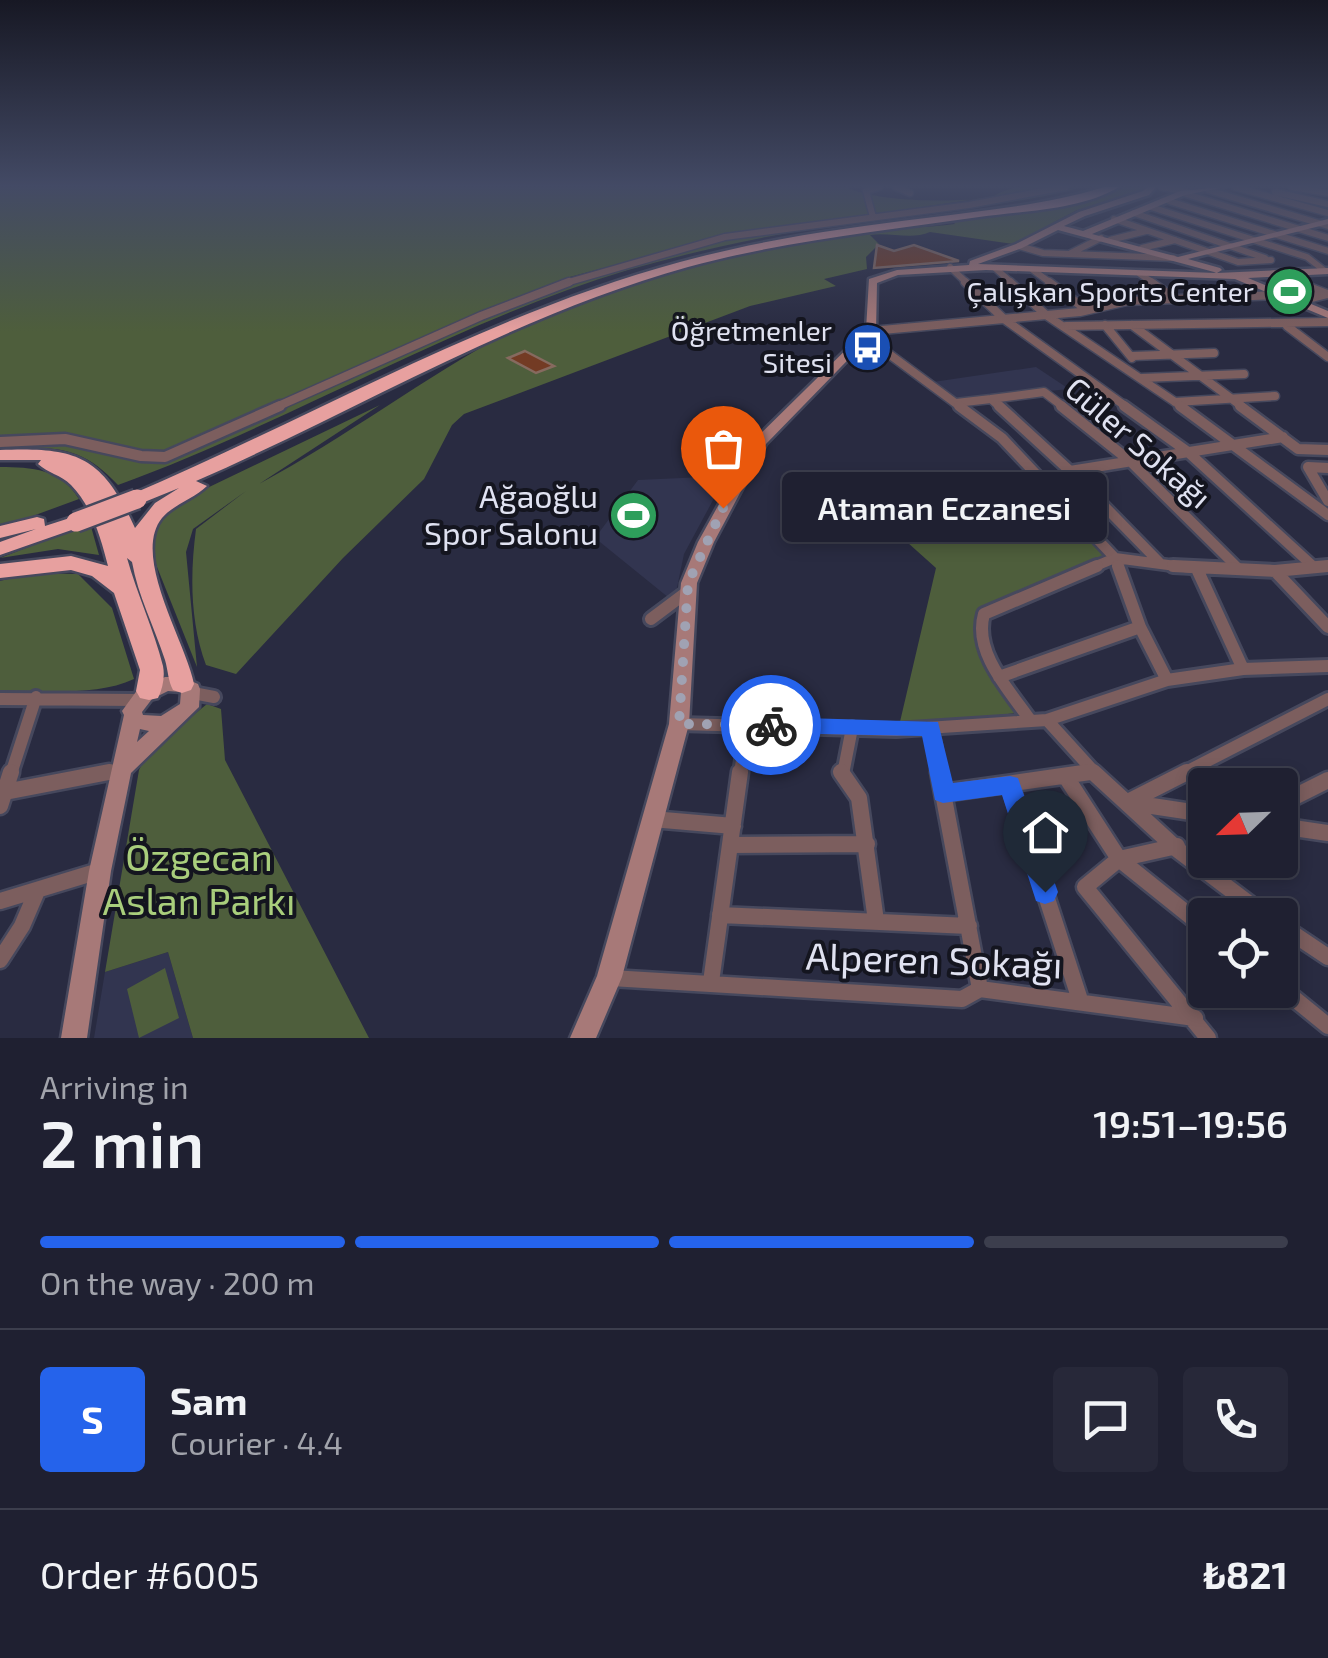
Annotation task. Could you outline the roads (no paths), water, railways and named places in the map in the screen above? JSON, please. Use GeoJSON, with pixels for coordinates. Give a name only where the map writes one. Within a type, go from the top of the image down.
{"type":"FeatureCollection","features":[{"type":"Feature","properties":{"kind":"highway"},"geometry":{"type":"LineString","coordinates":[[134,494],[517,314],[620,276],[748,243],[800,235]]}},
{"type":"Feature","properties":{"kind":"highway"},"geometry":{"type":"LineString","coordinates":[[0,549],[74,516],[283,436],[500,332],[622,282],[742,250],[838,235]]}},
{"type":"Feature","properties":{"kind":"highway"},"geometry":{"type":"LineString","coordinates":[[151,595],[140,558],[139,538],[159,510],[189,490],[352,416],[500,332]]}},
{"type":"Feature","properties":{"kind":"highway"},"geometry":{"type":"LineString","coordinates":[[0,459],[57,456],[90,467],[104,484],[188,689]]}},
{"type":"Feature","properties":{"kind":"highway"},"geometry":{"type":"LineString","coordinates":[[0,459],[55,466],[79,481],[89,494],[116,555],[152,670],[140,702]]}},
{"type":"Feature","properties":{"kind":"highway"},"geometry":{"type":"LineString","coordinates":[[0,534],[74,516]]}},
{"type":"Feature","properties":{"kind":"highway"},"geometry":{"type":"LineString","coordinates":[[0,571],[71,563],[100,571],[124,590]]}},
{"type":"Feature","properties":{"kind":"main road"},"geometry":{"type":"LineString","coordinates":[[966,266],[1040,235]]}},
{"type":"Feature","properties":{"kind":"main road"},"geometry":{"type":"LineString","coordinates":[[1090,235],[1232,275],[1328,319]]}},
{"type":"Feature","properties":{"kind":"main road"},"geometry":{"type":"LineString","coordinates":[[1178,258],[1272,235]]}},
{"type":"Feature","properties":{"kind":"main road"},"geometry":{"type":"LineString","coordinates":[[583,1038],[609,978],[679,724],[688,592],[706,542],[768,432],[868,334],[872,281],[887,273],[966,266],[1140,274],[1327,271]]}},
{"type":"Feature","properties":{"kind":"main road"},"geometry":{"type":"LineString","coordinates":[[996,268],[1232,275]]}},
{"type":"Feature","properties":{"kind":"main road"},"geometry":{"type":"LineString","coordinates":[[74,1038],[100,870],[123,768],[140,702],[166,684],[188,689],[182,714],[123,768]]}},
{"type":"Feature","properties":{"kind":"main road"},"geometry":{"type":"LineString","coordinates":[[140,702],[148,725],[182,714]]}},
{"type":"Feature","properties":{"kind":"street"},"geometry":{"type":"LineString","coordinates":[[0,442],[72,440],[118,448],[145,459],[165,457],[567,280],[689,245],[752,235]]}},
{"type":"Feature","properties":{"kind":"street"},"geometry":{"type":"LineString","coordinates":[[1070,254],[1123,235]]}},
{"type":"Feature","properties":{"kind":"street"},"geometry":{"type":"LineString","coordinates":[[1160,235],[1238,262],[1271,260],[1201,235]]}},
{"type":"Feature","properties":{"kind":"street"},"geometry":{"type":"LineString","coordinates":[[1241,235],[1306,258],[1327,271]]}},
{"type":"Feature","properties":{"kind":"street"},"geometry":{"type":"LineString","coordinates":[[1281,235],[1328,251]]}},
{"type":"Feature","properties":{"kind":"street"},"geometry":{"type":"LineString","coordinates":[[1142,248],[1174,240]]}},
{"type":"Feature","properties":{"kind":"street"},"geometry":{"type":"LineString","coordinates":[[1019,246],[1043,253],[1178,258]]}},
{"type":"Feature","properties":{"kind":"street"},"geometry":{"type":"LineString","coordinates":[[950,267],[1004,319],[1188,452],[1314,567]]}},
{"type":"Feature","properties":{"kind":"street"},"geometry":{"type":"LineString","coordinates":[[996,268],[1046,315],[1236,444],[1328,516]]}},
{"type":"Feature","properties":{"kind":"street"},"geometry":{"type":"LineString","coordinates":[[1033,270],[1084,308]]}},
{"type":"Feature","properties":{"kind":"street"},"geometry":{"type":"LineString","coordinates":[[1273,272],[1328,294]]}},
{"type":"Feature","properties":{"kind":"street"},"geometry":{"type":"LineString","coordinates":[[1140,274],[1174,298]]}},
{"type":"Feature","properties":{"kind":"street"},"geometry":{"type":"LineString","coordinates":[[1295,302],[1328,294]]}},
{"type":"Feature","properties":{"kind":"street"},"geometry":{"type":"LineString","coordinates":[[868,334],[1174,298],[1279,295]]}},
{"type":"Feature","properties":{"kind":"street"},"geometry":{"type":"LineString","coordinates":[[1065,326],[1286,326],[1328,319]]}},
{"type":"Feature","properties":{"kind":"street"},"geometry":{"type":"LineString","coordinates":[[1105,325],[1133,356],[1214,353]]}},
{"type":"Feature","properties":{"kind":"street"},"geometry":{"type":"LineString","coordinates":[[1132,325],[1298,448],[1328,450]]}},
{"type":"Feature","properties":{"kind":"street"},"geometry":{"type":"LineString","coordinates":[[1286,326],[1328,357]]}},
{"type":"Feature","properties":{"kind":"street"},"geometry":{"type":"LineString","coordinates":[[868,334],[1002,438],[1115,558],[1140,628],[1167,680]]}},
{"type":"Feature","properties":{"kind":"street"},"geometry":{"type":"LineString","coordinates":[[1125,368],[1133,356]]}},
{"type":"Feature","properties":{"kind":"street"},"geometry":{"type":"LineString","coordinates":[[1141,378],[1244,374]]}},
{"type":"Feature","properties":{"kind":"street","name":"Güler Sokağı"},"geometry":{"type":"LineString","coordinates":[[956,403],[1044,392],[1130,461],[1238,568]]}},
{"type":"Feature","properties":{"kind":"street"},"geometry":{"type":"LineString","coordinates":[[1174,402],[1275,396]]}},
{"type":"Feature","properties":{"kind":"street"},"geometry":{"type":"LineString","coordinates":[[991,398],[1070,471],[1159,563]]}},
{"type":"Feature","properties":{"kind":"street"},"geometry":{"type":"LineString","coordinates":[[1070,471],[1283,437]]}},
{"type":"Feature","properties":{"kind":"street"},"geometry":{"type":"LineString","coordinates":[[725,460],[741,474]]}},
{"type":"Feature","properties":{"kind":"street"},"geometry":{"type":"LineString","coordinates":[[1327,497],[1308,467],[1328,468]]}},
{"type":"Feature","properties":{"kind":"street"},"geometry":{"type":"LineString","coordinates":[[1030,720],[999,677],[979,632],[984,614],[1115,558],[1197,569],[1275,571],[1328,566]]}},
{"type":"Feature","properties":{"kind":"street"},"geometry":{"type":"LineString","coordinates":[[1197,569],[1243,669]]}},
{"type":"Feature","properties":{"kind":"street"},"geometry":{"type":"LineString","coordinates":[[1275,571],[1328,626]]}},
{"type":"Feature","properties":{"kind":"street"},"geometry":{"type":"LineString","coordinates":[[651,620],[688,592]]}},
{"type":"Feature","properties":{"kind":"street"},"geometry":{"type":"LineString","coordinates":[[999,677],[1140,628]]}},
{"type":"Feature","properties":{"kind":"street"},"geometry":{"type":"LineString","coordinates":[[679,724],[931,728],[1047,720],[1167,680],[1243,669],[1328,666]]}},
{"type":"Feature","properties":{"kind":"street"},"geometry":{"type":"LineString","coordinates":[[188,689],[214,697]]}},
{"type":"Feature","properties":{"kind":"street"},"geometry":{"type":"LineString","coordinates":[[0,700],[36,697],[140,702]]}},
{"type":"Feature","properties":{"kind":"street"},"geometry":{"type":"LineString","coordinates":[[1,797],[36,697]]}},
{"type":"Feature","properties":{"kind":"street"},"geometry":{"type":"LineString","coordinates":[[1128,802],[1328,699]]}},
{"type":"Feature","properties":{"kind":"street"},"geometry":{"type":"LineString","coordinates":[[1047,720],[1090,772],[1238,898]]}},
{"type":"Feature","properties":{"kind":"street"},"geometry":{"type":"LineString","coordinates":[[711,982],[747,724]]}},
{"type":"Feature","properties":{"kind":"street"},"geometry":{"type":"LineString","coordinates":[[852,728],[841,771],[858,798],[876,921]]}},
{"type":"Feature","properties":{"kind":"street"},"geometry":{"type":"LineString","coordinates":[[931,728],[980,990]]}},
{"type":"Feature","properties":{"kind":"street"},"geometry":{"type":"LineString","coordinates":[[1,797],[123,768]]}},
{"type":"Feature","properties":{"kind":"street"},"geometry":{"type":"LineString","coordinates":[[943,793],[1090,772]]}},
{"type":"Feature","properties":{"kind":"street"},"geometry":{"type":"LineString","coordinates":[[1066,777],[1119,859],[1188,914]]}},
{"type":"Feature","properties":{"kind":"street"},"geometry":{"type":"LineString","coordinates":[[1298,795],[1328,780]]}},
{"type":"Feature","properties":{"kind":"street"},"geometry":{"type":"LineString","coordinates":[[1010,785],[1080,1000]]}},
{"type":"Feature","properties":{"kind":"street"},"geometry":{"type":"LineString","coordinates":[[1128,802],[1188,811]]}},
{"type":"Feature","properties":{"kind":"street"},"geometry":{"type":"LineString","coordinates":[[651,819],[733,826]]}},
{"type":"Feature","properties":{"kind":"street"},"geometry":{"type":"LineString","coordinates":[[1298,828],[1328,832]]}},
{"type":"Feature","properties":{"kind":"street"},"geometry":{"type":"LineString","coordinates":[[732,844],[867,844]]}},
{"type":"Feature","properties":{"kind":"street"},"geometry":{"type":"LineString","coordinates":[[1177,846],[1119,859],[1085,887],[1208,1038]]}},
{"type":"Feature","properties":{"kind":"street"},"geometry":{"type":"LineString","coordinates":[[0,901],[100,870]]}},
{"type":"Feature","properties":{"kind":"street"},"geometry":{"type":"LineString","coordinates":[[0,960],[22,926],[37,891]]}},
{"type":"Feature","properties":{"kind":"street"},"geometry":{"type":"LineString","coordinates":[[720,915],[969,926]]}},
{"type":"Feature","properties":{"kind":"street"},"geometry":{"type":"LineString","coordinates":[[1298,938],[1328,957]]}},
{"type":"Feature","properties":{"kind":"street","name":"Alperen Sokağı"},"geometry":{"type":"LineString","coordinates":[[609,978],[962,999],[980,990],[1195,1018]]}},
{"type":"Feature","properties":{"kind":"street"},"geometry":{"type":"LineString","coordinates":[[1298,1002],[1328,1026]]}},
{"type":"Feature","properties":{"kind":"place","name":"Çalışkan Sports Center"},"geometry":{"type":"Point","coordinates":[1289,292]}},
{"type":"Feature","properties":{"kind":"place","name":"Öğretmenler Sitesi"},"geometry":{"type":"Point","coordinates":[867,347]}},
{"type":"Feature","properties":{"kind":"place","name":"Ataman Eczanesi"},"geometry":{"type":"Point","coordinates":[723,508]}},
{"type":"Feature","properties":{"kind":"place","name":"Ağaoğlu Spor Salonu"},"geometry":{"type":"Point","coordinates":[633,515]}},
{"type":"Feature","properties":{"kind":"park label","name":"Özgecan Aslan Parkı"},"geometry":{"type":"Point","coordinates":[199,880]}}]}
